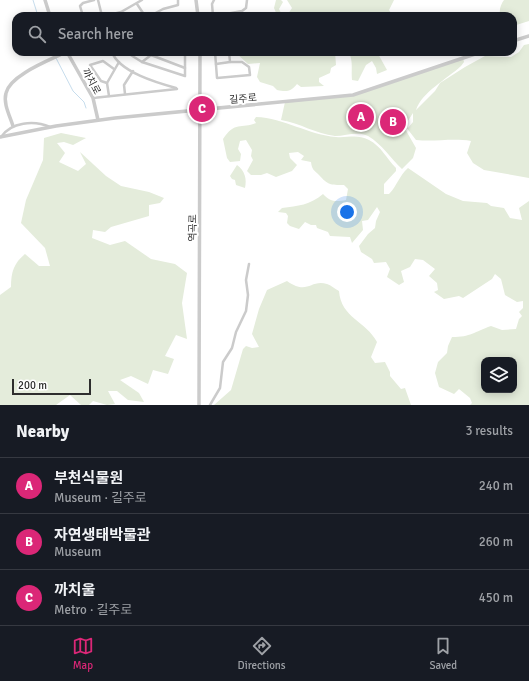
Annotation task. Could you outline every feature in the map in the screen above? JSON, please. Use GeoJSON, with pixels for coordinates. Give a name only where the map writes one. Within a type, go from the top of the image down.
{"type":"FeatureCollection","features":[{"type":"Feature","properties":{"kind":"street"},"geometry":{"type":"LineString","coordinates":[[45,0],[49,12]]}},
{"type":"Feature","properties":{"kind":"street"},"geometry":{"type":"LineString","coordinates":[[82,12],[80,6],[83,3],[94,0]]}},
{"type":"Feature","properties":{"kind":"street"},"geometry":{"type":"LineString","coordinates":[[98,0],[101,12]]}},
{"type":"Feature","properties":{"kind":"street"},"geometry":{"type":"LineString","coordinates":[[121,12],[142,0]]}},
{"type":"Feature","properties":{"kind":"street"},"geometry":{"type":"LineString","coordinates":[[157,12],[178,5],[178,0]]}},
{"type":"Feature","properties":{"kind":"street"},"geometry":{"type":"LineString","coordinates":[[196,0],[198,12]]}},
{"type":"Feature","properties":{"kind":"street"},"geometry":{"type":"LineString","coordinates":[[213,12],[212,4],[214,0]]}},
{"type":"Feature","properties":{"kind":"street"},"geometry":{"type":"LineString","coordinates":[[238,12],[246,8],[247,0]]}},
{"type":"Feature","properties":{"kind":"street"},"geometry":{"type":"LineString","coordinates":[[137,4],[142,12]]}},
{"type":"Feature","properties":{"kind":"street"},"geometry":{"type":"LineString","coordinates":[[517,40],[529,36]]}},
{"type":"Feature","properties":{"kind":"street"},"geometry":{"type":"LineString","coordinates":[[13,126],[5,102],[6,93],[10,84],[21,76],[59,56]]}},
{"type":"Feature","properties":{"kind":"street","name":"까치로"},"geometry":{"type":"LineString","coordinates":[[68,56],[93,98],[98,120]]}},
{"type":"Feature","properties":{"kind":"street"},"geometry":{"type":"LineString","coordinates":[[93,98],[177,89],[142,78],[119,62],[115,56]]}},
{"type":"Feature","properties":{"kind":"street"},"geometry":{"type":"LineString","coordinates":[[133,56],[142,62],[185,76],[185,56]]}},
{"type":"Feature","properties":{"kind":"street"},"geometry":{"type":"LineString","coordinates":[[142,62],[149,56]]}},
{"type":"Feature","properties":{"kind":"street"},"geometry":{"type":"LineString","coordinates":[[153,56],[185,68]]}},
{"type":"Feature","properties":{"kind":"street","name":"역곡로"},"geometry":{"type":"LineString","coordinates":[[200,56],[200,405]]}},
{"type":"Feature","properties":{"kind":"street"},"geometry":{"type":"LineString","coordinates":[[215,56],[216,64],[218,78],[250,76],[249,67],[242,62],[216,64]]}},
{"type":"Feature","properties":{"kind":"street"},"geometry":{"type":"LineString","coordinates":[[229,56],[230,62]]}},
{"type":"Feature","properties":{"kind":"street","name":"길주로"},"geometry":{"type":"LineString","coordinates":[[0,137],[50,127],[98,120],[354,95],[469,56]]}},
{"type":"Feature","properties":{"kind":"street"},"geometry":{"type":"LineString","coordinates":[[107,83],[101,81],[90,65],[103,61],[114,69]]}},
{"type":"Feature","properties":{"kind":"street"},"geometry":{"type":"LineString","coordinates":[[109,96],[107,83],[119,62]]}},
{"type":"Feature","properties":{"kind":"street"},"geometry":{"type":"LineString","coordinates":[[125,94],[124,85],[133,71]]}},
{"type":"Feature","properties":{"kind":"street"},"geometry":{"type":"LineString","coordinates":[[0,137],[5,131],[13,126],[42,124],[50,127]]}},
{"type":"Feature","properties":{"kind":"street"},"geometry":{"type":"LineString","coordinates":[[210,405],[220,388],[223,362],[232,348],[236,332],[246,311],[248,295],[246,280],[249,264]]}},
{"type":"Feature","properties":{"kind":"green space"},"geometry":{"type":"Polygon","coordinates":[[[276,0],[281,0],[283,2],[279,9],[280,12],[276,12],[274,8],[276,0]]]}},
{"type":"Feature","properties":{"kind":"green space"},"geometry":{"type":"Polygon","coordinates":[[[287,0],[394,0],[389,10],[390,12],[289,12],[292,8],[287,0]]]}},
{"type":"Feature","properties":{"kind":"green space"},"geometry":{"type":"Polygon","coordinates":[[[504,0],[529,0],[529,21],[517,25],[517,12],[500,12],[504,0]]]}},
{"type":"Feature","properties":{"kind":"green space"},"geometry":{"type":"Polygon","coordinates":[[[529,44],[529,178],[484,170],[473,163],[467,153],[471,141],[416,140],[406,127],[408,128],[413,122],[413,113],[404,127],[416,148],[413,158],[402,169],[382,147],[368,136],[360,134],[335,136],[328,135],[295,123],[281,120],[285,102],[353,95],[463,58],[464,62],[461,66],[436,86],[429,92],[419,103],[416,110],[435,91],[440,83],[465,67],[485,56],[517,56],[517,53],[524,45],[529,44]]]}},
{"type":"Feature","properties":{"kind":"green space"},"geometry":{"type":"Polygon","coordinates":[[[239,56],[335,56],[336,65],[331,68],[330,73],[319,78],[319,82],[324,86],[301,87],[297,84],[288,91],[283,91],[277,90],[273,86],[260,82],[257,77],[260,63],[248,64],[239,56]]]}},
{"type":"Feature","properties":{"kind":"green space"},"geometry":{"type":"Polygon","coordinates":[[[350,56],[379,56],[387,70],[377,74],[376,68],[372,61],[366,65],[358,81],[352,80],[350,56]]]}},
{"type":"Feature","properties":{"kind":"green space"},"geometry":{"type":"Polygon","coordinates":[[[256,117],[266,118],[277,120],[326,136],[356,137],[369,140],[380,149],[396,168],[396,171],[384,184],[384,194],[389,194],[402,174],[408,168],[446,194],[463,201],[487,203],[491,206],[504,208],[510,218],[522,220],[519,208],[529,201],[529,405],[470,405],[472,403],[470,398],[459,389],[454,394],[439,387],[435,373],[438,362],[447,353],[452,337],[468,335],[491,326],[502,330],[516,329],[519,319],[522,316],[519,312],[523,308],[523,301],[517,302],[505,295],[501,279],[495,274],[492,279],[463,298],[459,296],[444,299],[434,292],[438,290],[437,283],[429,276],[435,269],[423,260],[415,259],[410,267],[401,271],[404,282],[399,285],[387,277],[390,269],[386,262],[374,263],[372,259],[361,252],[359,246],[368,234],[375,228],[380,212],[377,207],[368,220],[362,221],[363,230],[352,243],[350,237],[330,236],[328,232],[317,228],[316,225],[311,225],[305,222],[299,229],[290,226],[287,223],[288,216],[286,213],[278,212],[282,208],[309,203],[323,194],[328,199],[333,201],[346,200],[348,189],[344,185],[327,183],[314,170],[311,162],[301,160],[304,156],[298,152],[289,153],[290,158],[297,165],[292,171],[276,177],[267,173],[261,175],[251,175],[247,171],[253,160],[251,156],[252,150],[246,140],[240,141],[238,149],[241,154],[240,161],[230,162],[227,158],[223,139],[227,133],[238,126],[256,123],[254,120],[256,117]]]}},
{"type":"Feature","properties":{"kind":"green space"},"geometry":{"type":"Polygon","coordinates":[[[61,133],[86,138],[73,145],[64,142],[57,143],[65,153],[59,162],[78,171],[86,164],[80,152],[106,176],[121,186],[149,192],[164,198],[160,203],[149,205],[149,216],[111,227],[105,232],[93,230],[92,238],[110,245],[125,241],[151,259],[175,264],[187,273],[182,303],[187,339],[176,335],[165,356],[174,359],[168,374],[153,370],[148,384],[131,376],[120,380],[139,393],[144,402],[128,400],[117,391],[108,391],[115,404],[107,405],[93,401],[89,405],[81,405],[70,395],[56,405],[0,405],[0,295],[11,287],[14,268],[25,254],[39,266],[50,266],[45,248],[21,223],[26,200],[43,160],[44,138],[61,133]]]}},
{"type":"Feature","properties":{"kind":"green space"},"geometry":{"type":"Polygon","coordinates":[[[237,165],[245,175],[245,188],[236,185],[235,180],[230,176],[237,165]]]}},
{"type":"Feature","properties":{"kind":"green space"},"geometry":{"type":"Polygon","coordinates":[[[287,281],[300,287],[321,283],[327,284],[339,291],[344,307],[367,329],[377,342],[371,357],[375,363],[385,362],[390,372],[390,376],[401,389],[405,388],[411,405],[214,405],[231,390],[243,349],[246,346],[252,348],[259,347],[252,334],[259,309],[267,290],[287,281]]]}},
{"type":"Feature","properties":{"kind":"waterway"},"geometry":{"type":"LineString","coordinates":[[33,0],[37,12]]}},
{"type":"Feature","properties":{"kind":"waterway"},"geometry":{"type":"LineString","coordinates":[[56,58],[73,91],[84,102],[86,108]]}},
{"type":"Feature","properties":{"kind":"place","name":"까치울"},"geometry":{"type":"Point","coordinates":[202,109]}},
{"type":"Feature","properties":{"kind":"place","name":"부천식물원"},"geometry":{"type":"Point","coordinates":[361,117]}},
{"type":"Feature","properties":{"kind":"place","name":"자연생태박물관"},"geometry":{"type":"Point","coordinates":[393,122]}}]}
